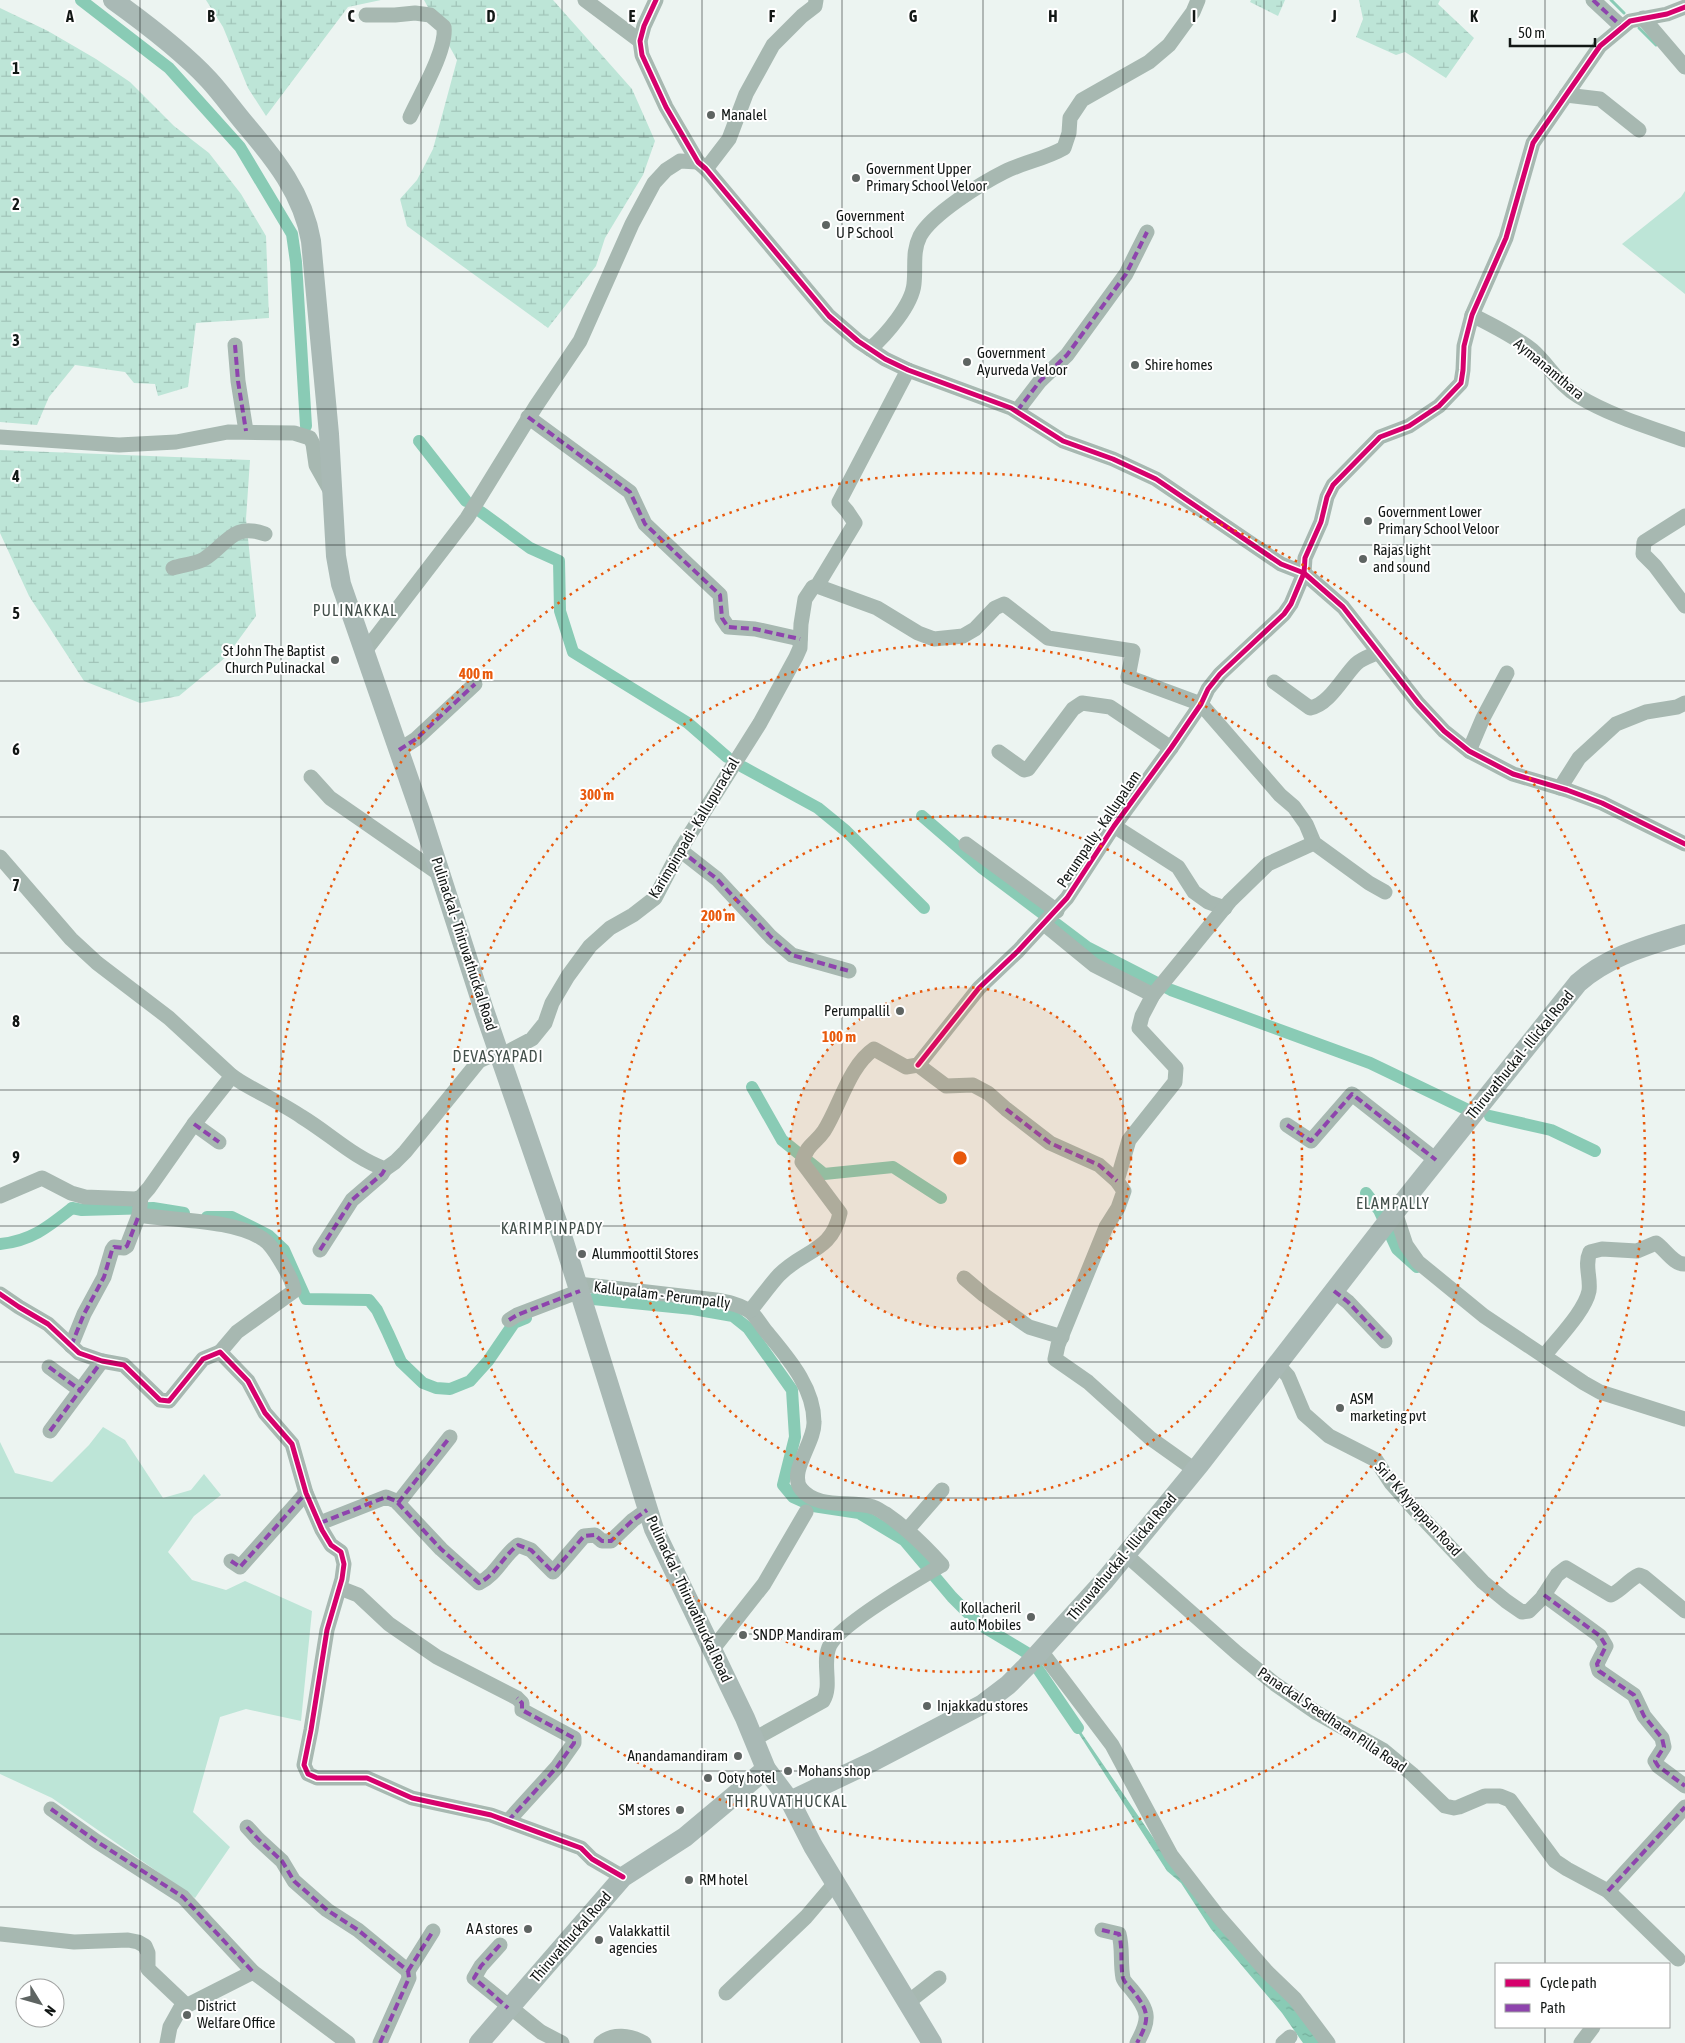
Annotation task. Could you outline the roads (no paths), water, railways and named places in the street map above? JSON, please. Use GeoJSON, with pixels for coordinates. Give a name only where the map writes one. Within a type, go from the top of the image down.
{"type":"FeatureCollection","features":[{"type":"Feature","properties":{"kind":"main road","name":"Pulinackal - Thiruvathuckal Road"},"geometry":{"type":"LineString","coordinates":[[113,0],[173,48],[210,81],[283,171],[308,222],[333,494],[336,556],[341,584],[399,750],[581,1295],[648,1510],[662,1548],[754,1739],[766,1769],[790,1801],[813,1846],[932,2043]]}},
{"type":"Feature","properties":{"kind":"main road","name":"Thiruvathuckal - Illickal Road"},"geometry":{"type":"LineString","coordinates":[[790,1801],[825,1786],[975,1708],[1002,1690],[1035,1657],[1105,1580],[1195,1470],[1388,1221],[1578,983],[1610,960],[1685,934]]}},
{"type":"Feature","properties":{"kind":"main road","name":"Thiruvathuckal Road"},"geometry":{"type":"LineString","coordinates":[[479,2043],[623,1877],[685,1837],[766,1769]]}},
{"type":"Feature","properties":{"kind":"street"},"geometry":{"type":"LineString","coordinates":[[585,0],[640,41]]}},
{"type":"Feature","properties":{"kind":"street"},"geometry":{"type":"LineString","coordinates":[[656,0],[644,26],[640,41],[642,55],[654,81],[702,165],[829,316],[870,349],[908,370],[1017,411],[1063,441],[1113,459],[1156,478],[1281,564],[1304,573],[1343,607],[1377,652],[1444,731],[1469,751],[1513,774],[1602,803],[1685,844]]}},
{"type":"Feature","properties":{"kind":"street"},"geometry":{"type":"LineString","coordinates":[[702,165],[729,139],[746,94],[773,45],[802,16],[815,6],[816,0]]}},
{"type":"Feature","properties":{"kind":"street"},"geometry":{"type":"LineString","coordinates":[[870,349],[892,326],[908,300],[914,286],[914,254],[921,235],[935,219],[956,201],[1005,172],[1064,148],[1067,142],[1070,118],[1082,100],[1149,62],[1169,45],[1193,12],[1198,0]]}},
{"type":"Feature","properties":{"kind":"street"},"geometry":{"type":"LineString","coordinates":[[1593,0],[1622,27]]}},
{"type":"Feature","properties":{"kind":"street","name":"Perumpally - Kallupalam"},"geometry":{"type":"LineString","coordinates":[[918,1065],[979,988],[1044,924],[1076,886],[1114,826],[1171,748],[1201,704],[1208,689],[1220,674],[1284,614],[1291,604],[1304,573],[1305,558],[1321,522],[1327,497],[1333,485],[1380,437],[1409,426],[1439,406],[1461,383],[1464,370],[1464,346],[1472,315],[1506,238],[1534,143],[1600,46],[1630,21],[1667,14],[1685,7]]}},
{"type":"Feature","properties":{"kind":"street"},"geometry":{"type":"LineString","coordinates":[[366,15],[415,13],[430,15],[444,27],[439,55],[410,117]]}},
{"type":"Feature","properties":{"kind":"street"},"geometry":{"type":"LineString","coordinates":[[1643,18],[1685,67]]}},
{"type":"Feature","properties":{"kind":"street"},"geometry":{"type":"LineString","coordinates":[[1566,95],[1600,99],[1639,130]]}},
{"type":"Feature","properties":{"kind":"street"},"geometry":{"type":"LineString","coordinates":[[364,651],[467,518],[528,418],[580,341],[632,224],[654,183],[666,170],[680,161],[702,165]]}},
{"type":"Feature","properties":{"kind":"street"},"geometry":{"type":"LineString","coordinates":[[1017,411],[1040,381],[1067,355],[1126,274],[1147,232]]}},
{"type":"Feature","properties":{"kind":"street","name":"Aymanamthara"},"geometry":{"type":"LineString","coordinates":[[1472,315],[1495,326],[1532,351],[1576,395],[1606,411],[1685,440]]}},
{"type":"Feature","properties":{"kind":"street"},"geometry":{"type":"LineString","coordinates":[[235,345],[238,381],[246,431]]}},
{"type":"Feature","properties":{"kind":"street","name":"Karimpinpadi - Kallupurackal"},"geometry":{"type":"LineString","coordinates":[[320,1250],[352,1200],[382,1174],[384,1169],[395,1162],[479,1061],[532,1040],[545,1023],[552,1003],[590,946],[610,928],[633,915],[655,898],[680,850],[760,723],[796,657],[800,648],[805,599],[813,587],[817,586],[855,523],[839,502],[908,370]]}},
{"type":"Feature","properties":{"kind":"street"},"geometry":{"type":"LineString","coordinates":[[528,418],[630,492],[646,524],[720,595],[722,618],[728,626],[755,629],[800,639]]}},
{"type":"Feature","properties":{"kind":"street"},"geometry":{"type":"LineString","coordinates":[[0,437],[119,445],[176,442],[228,432],[294,433],[310,438],[313,444],[316,465],[333,494]]}},
{"type":"Feature","properties":{"kind":"street"},"geometry":{"type":"LineString","coordinates":[[1685,516],[1644,542],[1643,554],[1655,566],[1685,606]]}},
{"type":"Feature","properties":{"kind":"street"},"geometry":{"type":"LineString","coordinates":[[173,568],[203,560],[235,533],[252,529],[264,534]]}},
{"type":"Feature","properties":{"kind":"street"},"geometry":{"type":"LineString","coordinates":[[817,586],[877,608],[918,633],[934,639],[963,636],[975,629],[995,608],[1004,604],[1048,638],[1133,651],[1128,677],[1201,704],[1280,795],[1294,807],[1306,824],[1314,843],[1369,883],[1385,892]]}},
{"type":"Feature","properties":{"kind":"street"},"geometry":{"type":"LineString","coordinates":[[1274,682],[1310,708],[1317,707],[1344,681],[1357,662],[1377,652]]}},
{"type":"Feature","properties":{"kind":"street"},"geometry":{"type":"LineString","coordinates":[[1469,751],[1483,718],[1507,674]]}},
{"type":"Feature","properties":{"kind":"street"},"geometry":{"type":"LineString","coordinates":[[399,750],[416,739],[475,684]]}},
{"type":"Feature","properties":{"kind":"street"},"geometry":{"type":"LineString","coordinates":[[999,752],[1020,768],[1028,769],[1073,709],[1082,703],[1110,708],[1171,748]]}},
{"type":"Feature","properties":{"kind":"street"},"geometry":{"type":"LineString","coordinates":[[1560,788],[1578,758],[1616,724],[1646,712],[1677,707],[1685,703]]}},
{"type":"Feature","properties":{"kind":"street"},"geometry":{"type":"LineString","coordinates":[[311,777],[330,798],[441,875]]}},
{"type":"Feature","properties":{"kind":"street"},"geometry":{"type":"LineString","coordinates":[[1114,826],[1178,866],[1194,892],[1208,902],[1225,908]]}},
{"type":"Feature","properties":{"kind":"street"},"geometry":{"type":"LineString","coordinates":[[1117,1181],[1129,1140],[1175,1082],[1176,1068],[1139,1028],[1142,1016],[1159,988],[1225,908],[1268,864],[1314,843]]}},
{"type":"Feature","properties":{"kind":"street"},"geometry":{"type":"LineString","coordinates":[[966,844],[1056,911]]}},
{"type":"Feature","properties":{"kind":"street"},"geometry":{"type":"LineString","coordinates":[[680,850],[717,879],[771,937],[792,955],[849,971]]}},
{"type":"Feature","properties":{"kind":"street"},"geometry":{"type":"LineString","coordinates":[[0,857],[71,939],[97,963],[169,1018],[232,1076],[302,1117],[368,1162],[384,1169]]}},
{"type":"Feature","properties":{"kind":"street"},"geometry":{"type":"LineString","coordinates":[[1044,924],[1094,965],[1159,988]]}},
{"type":"Feature","properties":{"kind":"street","name":"Kallupalam - Perumpally"},"geometry":{"type":"LineString","coordinates":[[581,1295],[716,1300],[736,1304],[750,1311],[780,1273],[820,1246],[831,1236],[837,1226],[840,1213],[802,1162],[806,1150],[823,1133],[845,1088],[866,1055],[874,1049],[906,1066],[918,1065]]}},
{"type":"Feature","properties":{"kind":"street"},"geometry":{"type":"LineString","coordinates":[[918,1065],[946,1086],[973,1085],[988,1093],[1050,1143],[1100,1165],[1124,1190],[1118,1208],[1106,1227],[1062,1337],[1056,1359],[1088,1382],[1150,1438],[1195,1470]]}},
{"type":"Feature","properties":{"kind":"street"},"geometry":{"type":"LineString","coordinates":[[71,1346],[84,1314],[104,1277],[112,1250],[114,1247],[124,1248],[127,1246],[149,1188],[194,1124],[232,1076]]}},
{"type":"Feature","properties":{"kind":"street"},"geometry":{"type":"LineString","coordinates":[[1287,1125],[1311,1142],[1352,1094],[1436,1160]]}},
{"type":"Feature","properties":{"kind":"street"},"geometry":{"type":"LineString","coordinates":[[194,1124],[219,1142]]}},
{"type":"Feature","properties":{"kind":"street"},"geometry":{"type":"LineString","coordinates":[[0,1196],[42,1178],[71,1193],[85,1197],[135,1199],[140,1208],[248,1231],[265,1239],[276,1253],[292,1281],[294,1291],[237,1332],[220,1352],[203,1359],[168,1402],[160,1400],[124,1365],[102,1361],[79,1353],[48,1324],[19,1308],[0,1294]]}},
{"type":"Feature","properties":{"kind":"street"},"geometry":{"type":"LineString","coordinates":[[1388,1221],[1418,1262],[1484,1316],[1545,1355],[1584,1383],[1600,1392],[1685,1419]]}},
{"type":"Feature","properties":{"kind":"street"},"geometry":{"type":"LineString","coordinates":[[1545,1355],[1584,1305],[1589,1290],[1586,1260],[1590,1252],[1602,1249],[1636,1251],[1656,1243],[1676,1262],[1685,1264]]}},
{"type":"Feature","properties":{"kind":"street"},"geometry":{"type":"LineString","coordinates":[[964,1278],[984,1295],[1029,1327],[1062,1337]]}},
{"type":"Feature","properties":{"kind":"street"},"geometry":{"type":"LineString","coordinates":[[1334,1291],[1348,1302],[1385,1341]]}},
{"type":"Feature","properties":{"kind":"street"},"geometry":{"type":"LineString","coordinates":[[509,1320],[517,1315],[581,1295]]}},
{"type":"Feature","properties":{"kind":"street"},"geometry":{"type":"LineString","coordinates":[[750,1311],[793,1365],[812,1402],[814,1423],[808,1445],[796,1474],[800,1488],[811,1497],[824,1502],[874,1507],[908,1529],[942,1565],[858,1618],[830,1644],[826,1656],[826,1691],[823,1701],[754,1739]]}},
{"type":"Feature","properties":{"kind":"street"},"geometry":{"type":"LineString","coordinates":[[220,1352],[248,1381],[265,1413],[292,1444],[306,1493],[331,1545],[341,1552],[344,1564],[340,1588],[327,1630],[304,1765],[308,1774],[317,1778],[367,1778],[412,1798],[491,1815],[581,1848],[592,1859],[623,1877]]}},
{"type":"Feature","properties":{"kind":"street"},"geometry":{"type":"LineString","coordinates":[[50,1431],[102,1361]]}},
{"type":"Feature","properties":{"kind":"street","name":"Sri P K Ayyappan Road"},"geometry":{"type":"LineString","coordinates":[[1278,1365],[1288,1376],[1304,1414],[1328,1436],[1376,1460],[1391,1483],[1483,1582],[1522,1612],[1529,1611],[1544,1595],[1562,1570],[1566,1568],[1574,1571],[1611,1595],[1618,1592],[1629,1580],[1639,1575],[1644,1577],[1685,1611]]}},
{"type":"Feature","properties":{"kind":"street"},"geometry":{"type":"LineString","coordinates":[[49,1367],[80,1390]]}},
{"type":"Feature","properties":{"kind":"street"},"geometry":{"type":"LineString","coordinates":[[398,1503],[450,1437]]}},
{"type":"Feature","properties":{"kind":"street"},"geometry":{"type":"LineString","coordinates":[[908,1529],[942,1490]]}},
{"type":"Feature","properties":{"kind":"street"},"geometry":{"type":"LineString","coordinates":[[231,1561],[240,1567],[306,1493]]}},
{"type":"Feature","properties":{"kind":"street"},"geometry":{"type":"LineString","coordinates":[[320,1523],[386,1496],[398,1503],[441,1549],[480,1583],[488,1579],[510,1551],[518,1545],[531,1550],[552,1572],[584,1536],[595,1535],[602,1541],[611,1541],[633,1520],[648,1510]]}},
{"type":"Feature","properties":{"kind":"street"},"geometry":{"type":"LineString","coordinates":[[712,1650],[764,1584],[806,1512]]}},
{"type":"Feature","properties":{"kind":"street","name":"Panackal Sreedharan Pilla Road"},"geometry":{"type":"LineString","coordinates":[[1125,1554],[1275,1684],[1317,1713],[1383,1750],[1412,1774],[1445,1806],[1459,1807],[1485,1796],[1508,1798],[1513,1802],[1555,1861],[1608,1891],[1677,1959]]}},
{"type":"Feature","properties":{"kind":"street"},"geometry":{"type":"LineString","coordinates":[[340,1588],[358,1595],[389,1624],[437,1657],[517,1698],[522,1704],[522,1710],[574,1738],[574,1743],[557,1767],[508,1821]]}},
{"type":"Feature","properties":{"kind":"street"},"geometry":{"type":"LineString","coordinates":[[1544,1595],[1600,1636],[1606,1646],[1597,1664],[1600,1671],[1634,1695],[1644,1716],[1662,1738],[1664,1748],[1655,1761],[1658,1766],[1685,1786]]}},
{"type":"Feature","properties":{"kind":"street"},"geometry":{"type":"LineString","coordinates":[[1035,1657],[1112,1745],[1171,1855],[1218,1916],[1268,1972],[1296,1999],[1328,2043]]}},
{"type":"Feature","properties":{"kind":"street"},"geometry":{"type":"LineString","coordinates":[[1608,1891],[1685,1807]]}},
{"type":"Feature","properties":{"kind":"street"},"geometry":{"type":"LineString","coordinates":[[51,1809],[96,1841],[183,1897],[253,1972],[348,2043]]}},
{"type":"Feature","properties":{"kind":"street"},"geometry":{"type":"LineString","coordinates":[[248,1827],[258,1840],[282,1861],[294,1881],[327,1910],[358,1930],[408,1971]]}},
{"type":"Feature","properties":{"kind":"street"},"geometry":{"type":"LineString","coordinates":[[726,1993],[806,1918],[835,1883]]}},
{"type":"Feature","properties":{"kind":"street"},"geometry":{"type":"LineString","coordinates":[[380,2043],[405,1989],[409,1978],[408,1971],[433,1930]]}},
{"type":"Feature","properties":{"kind":"street"},"geometry":{"type":"LineString","coordinates":[[1102,1930],[1119,1934],[1122,1947],[1121,1957],[1124,1980],[1143,2004],[1148,2021],[1137,2043]]}},
{"type":"Feature","properties":{"kind":"street"},"geometry":{"type":"LineString","coordinates":[[0,1934],[74,1942],[128,1940],[138,1942],[145,1946],[148,1953],[148,1969],[186,2005]]}},
{"type":"Feature","properties":{"kind":"street"},"geometry":{"type":"LineString","coordinates":[[500,1944],[481,1966],[474,1978],[508,2008],[541,2032],[562,2043]]}},
{"type":"Feature","properties":{"kind":"street"},"geometry":{"type":"LineString","coordinates":[[167,2043],[170,2027],[180,2009],[253,1972]]}},
{"type":"Feature","properties":{"kind":"street"},"geometry":{"type":"LineString","coordinates":[[907,2003],[939,1978]]}},
{"type":"Feature","properties":{"kind":"street"},"geometry":{"type":"LineString","coordinates":[[1581,2043],[1592,2028]]}},
{"type":"Feature","properties":{"kind":"street"},"geometry":{"type":"LineString","coordinates":[[601,2043],[606,2039],[621,2036],[644,2043]]}},
{"type":"Feature","properties":{"kind":"water"},"geometry":{"type":"Polygon","coordinates":[[[1027,1653],[1165,1855],[1325,2043],[1303,2043],[1282,2013],[1211,1929],[1181,1883],[1167,1871],[1027,1653]]]}},
{"type":"Feature","properties":{"kind":"waterway"},"geometry":{"type":"LineString","coordinates":[[81,0],[169,68],[240,147],[292,234],[296,262],[306,426]]}},
{"type":"Feature","properties":{"kind":"waterway"},"geometry":{"type":"LineString","coordinates":[[1611,0],[1624,13]]}},
{"type":"Feature","properties":{"kind":"waterway"},"geometry":{"type":"LineString","coordinates":[[1639,28],[1656,45]]}},
{"type":"Feature","properties":{"kind":"waterway"},"geometry":{"type":"LineString","coordinates":[[419,441],[466,501]]}},
{"type":"Feature","properties":{"kind":"waterway"},"geometry":{"type":"LineString","coordinates":[[481,512],[530,548],[559,561],[560,611],[573,652],[688,723],[727,757]]}},
{"type":"Feature","properties":{"kind":"waterway"},"geometry":{"type":"LineString","coordinates":[[743,767],[818,808],[846,831],[924,908]]}},
{"type":"Feature","properties":{"kind":"waterway"},"geometry":{"type":"LineString","coordinates":[[922,816],[982,868],[1087,947],[1171,990],[1370,1063],[1470,1111]]}},
{"type":"Feature","properties":{"kind":"waterway"},"geometry":{"type":"LineString","coordinates":[[752,1087],[782,1140],[824,1174],[893,1167],[941,1198]]}},
{"type":"Feature","properties":{"kind":"waterway"},"geometry":{"type":"LineString","coordinates":[[1490,1116],[1551,1130],[1595,1151]]}},
{"type":"Feature","properties":{"kind":"waterway"},"geometry":{"type":"LineString","coordinates":[[1366,1193],[1379,1210],[1397,1249],[1417,1267]]}},
{"type":"Feature","properties":{"kind":"waterway"},"geometry":{"type":"LineString","coordinates":[[0,1244],[21,1240],[39,1232],[72,1208],[82,1210],[153,1208],[184,1213]]}},
{"type":"Feature","properties":{"kind":"waterway"},"geometry":{"type":"LineString","coordinates":[[207,1217],[232,1217],[268,1235],[284,1250],[306,1299],[369,1300],[377,1310],[401,1362],[423,1383],[436,1388],[450,1389],[470,1381],[488,1361],[514,1323],[526,1318]]}},
{"type":"Feature","properties":{"kind":"waterway"},"geometry":{"type":"LineString","coordinates":[[593,1299],[693,1309],[733,1316],[748,1328],[792,1390],[795,1437],[783,1485],[793,1497],[813,1506],[859,1513],[904,1540],[952,1597],[979,1624],[1027,1653],[1078,1728]]}},
{"type":"Feature","properties":{"kind":"place","name":"Manalel"},"geometry":{"type":"Point","coordinates":[711,115]}},
{"type":"Feature","properties":{"kind":"place","name":"Government Upper Primary School Veloor"},"geometry":{"type":"Point","coordinates":[856,178]}},
{"type":"Feature","properties":{"kind":"place","name":"Government U P School"},"geometry":{"type":"Point","coordinates":[826,225]}},
{"type":"Feature","properties":{"kind":"place","name":"Government Ayurveda Veloor"},"geometry":{"type":"Point","coordinates":[967,362]}},
{"type":"Feature","properties":{"kind":"place","name":"Shire homes"},"geometry":{"type":"Point","coordinates":[1135,365]}},
{"type":"Feature","properties":{"kind":"place","name":"Government Lower Primary School Veloor"},"geometry":{"type":"Point","coordinates":[1368,521]}},
{"type":"Feature","properties":{"kind":"place","name":"Rajas light and sound"},"geometry":{"type":"Point","coordinates":[1363,559]}},
{"type":"Feature","properties":{"kind":"place","name":"St John The Baptist Church Pulinackal"},"geometry":{"type":"Point","coordinates":[335,660]}},
{"type":"Feature","properties":{"kind":"place","name":"Perumpallil"},"geometry":{"type":"Point","coordinates":[900,1011]}},
{"type":"Feature","properties":{"kind":"place","name":"Alummoottil Stores"},"geometry":{"type":"Point","coordinates":[582,1254]}},
{"type":"Feature","properties":{"kind":"place","name":"ASM marketing pvt"},"geometry":{"type":"Point","coordinates":[1340,1408]}},
{"type":"Feature","properties":{"kind":"place","name":"Kollacheril auto Mobiles"},"geometry":{"type":"Point","coordinates":[1031,1617]}},
{"type":"Feature","properties":{"kind":"place","name":"SNDP Mandiram"},"geometry":{"type":"Point","coordinates":[743,1635]}},
{"type":"Feature","properties":{"kind":"place","name":"Injakkadu stores"},"geometry":{"type":"Point","coordinates":[927,1706]}},
{"type":"Feature","properties":{"kind":"place","name":"Anandamandiram"},"geometry":{"type":"Point","coordinates":[738,1756]}},
{"type":"Feature","properties":{"kind":"place","name":"Mohans shop"},"geometry":{"type":"Point","coordinates":[788,1771]}},
{"type":"Feature","properties":{"kind":"place","name":"Ooty hotel"},"geometry":{"type":"Point","coordinates":[708,1778]}},
{"type":"Feature","properties":{"kind":"place","name":"SM stores"},"geometry":{"type":"Point","coordinates":[680,1810]}},
{"type":"Feature","properties":{"kind":"place","name":"RM hotel"},"geometry":{"type":"Point","coordinates":[689,1880]}},
{"type":"Feature","properties":{"kind":"place","name":"A A stores"},"geometry":{"type":"Point","coordinates":[528,1929]}},
{"type":"Feature","properties":{"kind":"place","name":"Valakkattil agencies"},"geometry":{"type":"Point","coordinates":[599,1940]}},
{"type":"Feature","properties":{"kind":"place","name":"District Welfare Office"},"geometry":{"type":"Point","coordinates":[187,2015]}},
{"type":"Feature","properties":{"kind":"district","name":"PULINAKKAL"},"geometry":{"type":"Point","coordinates":[355,610]}},
{"type":"Feature","properties":{"kind":"district","name":"DEVASYAPADI"},"geometry":{"type":"Point","coordinates":[498,1056]}},
{"type":"Feature","properties":{"kind":"district","name":"ELAMPALLY"},"geometry":{"type":"Point","coordinates":[1393,1203]}},
{"type":"Feature","properties":{"kind":"district","name":"KARIMPINPADY"},"geometry":{"type":"Point","coordinates":[552,1228]}},
{"type":"Feature","properties":{"kind":"district","name":"THIRUVATHUCKAL"},"geometry":{"type":"Point","coordinates":[787,1801]}}]}
